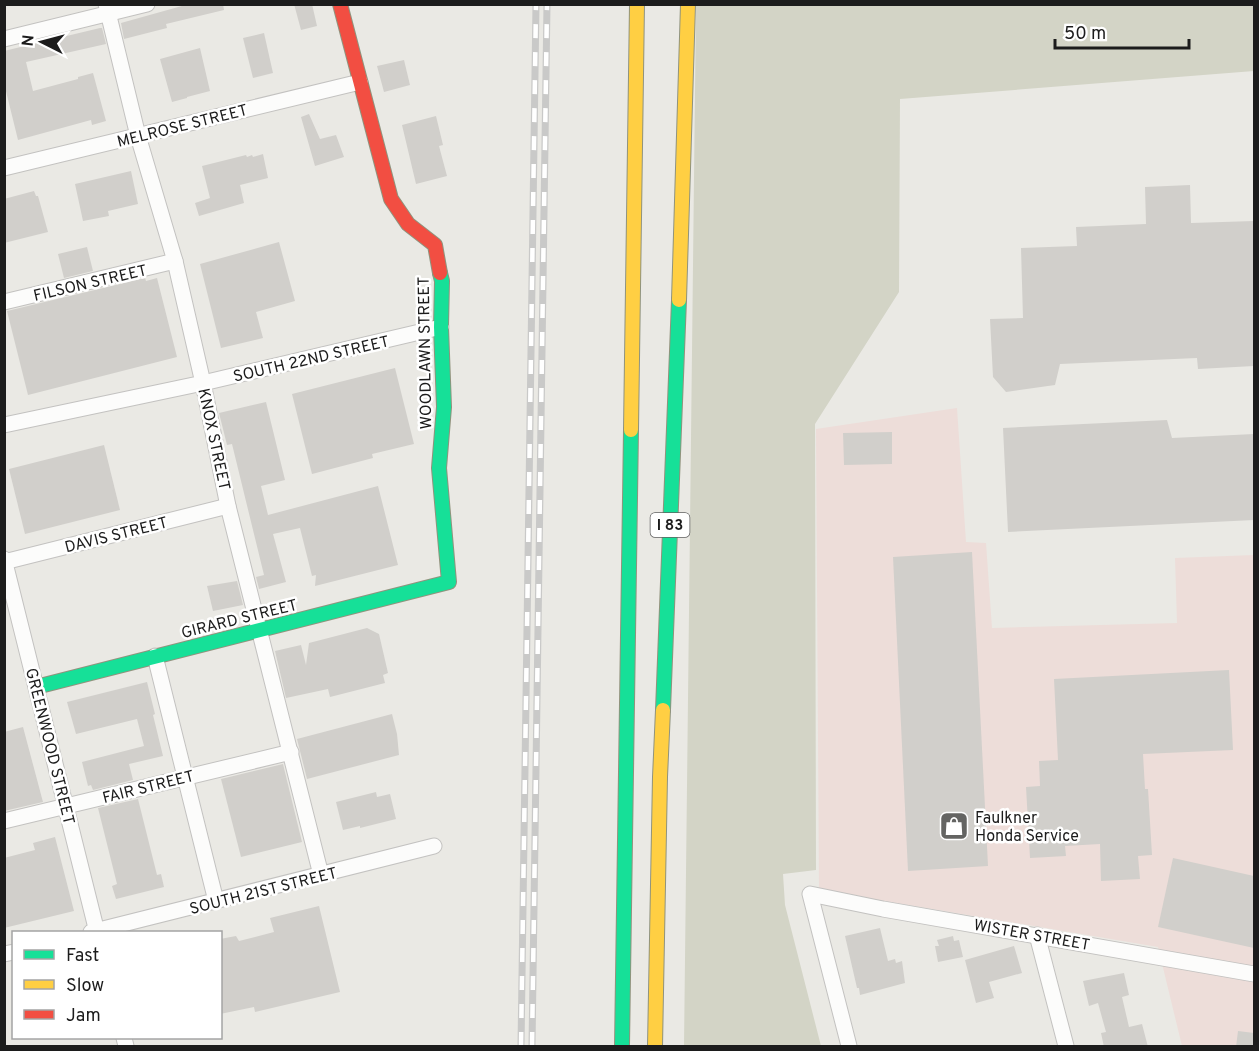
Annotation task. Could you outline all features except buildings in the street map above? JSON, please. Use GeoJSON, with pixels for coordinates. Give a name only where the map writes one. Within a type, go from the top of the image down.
{"type":"FeatureCollection","features":[{"type":"Feature","properties":{"kind":"main road","name":"WOODLAWN STREET"},"geometry":{"type":"LineString","coordinates":[[340,4],[391,199],[408,224],[435,244],[442,282],[444,407],[439,468],[449,582]]}},
{"type":"Feature","properties":{"kind":"main road","name":"I 83"},"geometry":{"type":"LineString","coordinates":[[622,1047],[637,4]]}},
{"type":"Feature","properties":{"kind":"main road","name":"I 83"},"geometry":{"type":"LineString","coordinates":[[655,1047],[660,777],[677,382],[688,4]]}},
{"type":"Feature","properties":{"kind":"main road","name":"GIRARD STREET"},"geometry":{"type":"LineString","coordinates":[[36,687],[449,582]]}},
{"type":"Feature","properties":{"kind":"street"},"geometry":{"type":"LineString","coordinates":[[4,39],[107,9],[147,4]]}},
{"type":"Feature","properties":{"kind":"street","name":"KNOX STREET"},"geometry":{"type":"LineString","coordinates":[[107,9],[138,136],[175,261],[228,506],[321,875]]}},
{"type":"Feature","properties":{"kind":"street","name":"MELROSE STREET"},"geometry":{"type":"LineString","coordinates":[[4,168],[360,82]]}},
{"type":"Feature","properties":{"kind":"street","name":"FILSON STREET"},"geometry":{"type":"LineString","coordinates":[[4,302],[175,261]]}},
{"type":"Feature","properties":{"kind":"street","name":"SOUTH 22ND STREET"},"geometry":{"type":"LineString","coordinates":[[4,425],[441,327]]}},
{"type":"Feature","properties":{"kind":"street","name":"DAVIS STREET"},"geometry":{"type":"LineString","coordinates":[[5,561],[228,506]]}},
{"type":"Feature","properties":{"kind":"street","name":"GREENWOOD STREET"},"geometry":{"type":"LineString","coordinates":[[5,561],[95,931]]}},
{"type":"Feature","properties":{"kind":"street"},"geometry":{"type":"LineString","coordinates":[[155,656],[216,901]]}},
{"type":"Feature","properties":{"kind":"street","name":"FAIR STREET"},"geometry":{"type":"LineString","coordinates":[[4,821],[291,752]]}},
{"type":"Feature","properties":{"kind":"street","name":"SOUTH 21ST STREET"},"geometry":{"type":"LineString","coordinates":[[99,931],[434,846]]}},
{"type":"Feature","properties":{"kind":"street","name":"WISTER STREET"},"geometry":{"type":"LineString","coordinates":[[849,1047],[810,894],[883,909],[1254,974]]}},
{"type":"Feature","properties":{"kind":"street"},"geometry":{"type":"LineString","coordinates":[[1036,935],[1066,1047]]}},
{"type":"Feature","properties":{"kind":"shaded area"},"geometry":{"type":"Polygon","coordinates":[[[696,5],[1254,5],[1254,71],[900,99],[899,292],[815,424],[816,870],[783,874],[785,905],[821,1046],[684,1046],[696,5]]]}},
{"type":"Feature","properties":{"kind":"shaded area"},"geometry":{"type":"Polygon","coordinates":[[[957,408],[966,542],[986,543],[992,628],[1177,623],[1175,558],[1254,555],[1254,1046],[1182,1046],[1158,947],[819,890],[816,429],[957,408]]]}},
{"type":"Feature","properties":{"kind":"railway"},"geometry":{"type":"LineString","coordinates":[[521,1046],[536,4]]}},
{"type":"Feature","properties":{"kind":"railway"},"geometry":{"type":"LineString","coordinates":[[532,1046],[547,4]]}},
{"type":"Feature","properties":{"kind":"traffic: fast"},"geometry":{"type":"LineString","coordinates":[[36,687],[449,582],[439,468],[444,407],[440,273]]}},
{"type":"Feature","properties":{"kind":"traffic: fast"},"geometry":{"type":"LineString","coordinates":[[663,710],[679,300]]}},
{"type":"Feature","properties":{"kind":"traffic: fast"},"geometry":{"type":"LineString","coordinates":[[622,1046],[631,430]]}},
{"type":"Feature","properties":{"kind":"traffic: slow"},"geometry":{"type":"LineString","coordinates":[[631,430],[637,4]]}},
{"type":"Feature","properties":{"kind":"traffic: slow"},"geometry":{"type":"LineString","coordinates":[[679,300],[688,4]]}},
{"type":"Feature","properties":{"kind":"traffic: slow"},"geometry":{"type":"LineString","coordinates":[[655,1046],[663,710]]}},
{"type":"Feature","properties":{"kind":"traffic: jam"},"geometry":{"type":"LineString","coordinates":[[340,4],[391,199],[408,224],[435,245],[440,273]]}},
{"type":"Feature","properties":{"kind":"place","name":"Faulkner Honda Service"},"geometry":{"type":"Point","coordinates":[954,826]}}]}
